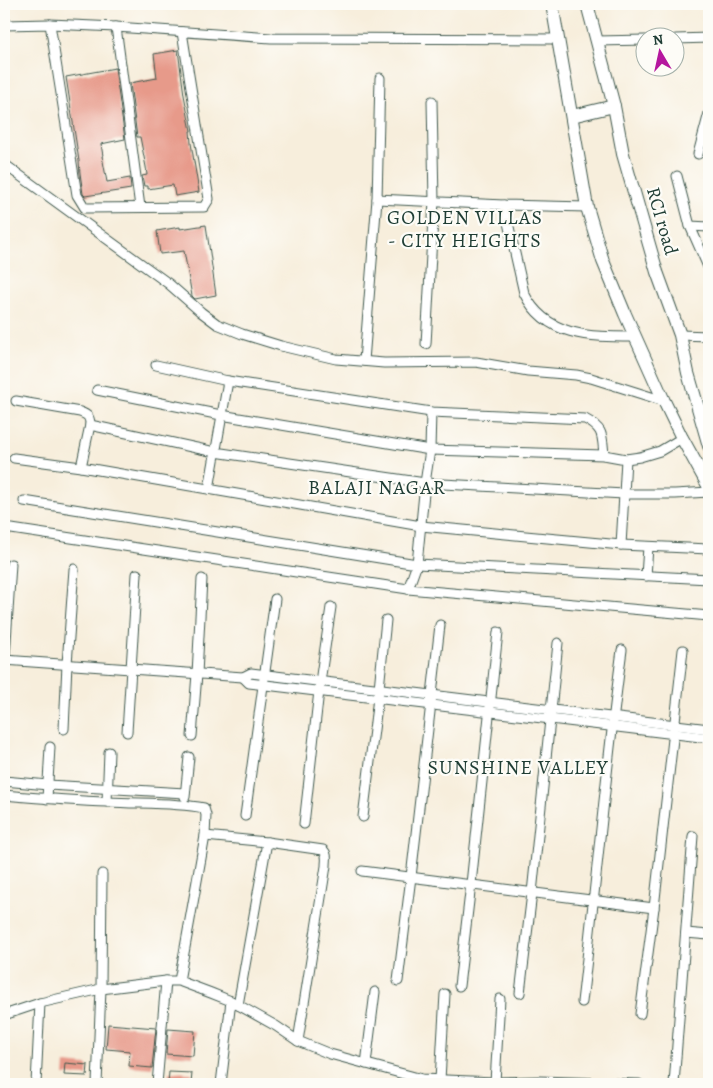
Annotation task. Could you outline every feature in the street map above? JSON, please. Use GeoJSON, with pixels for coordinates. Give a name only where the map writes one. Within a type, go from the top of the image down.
{"type":"FeatureCollection","features":[{"type":"Feature","properties":{"kind":"main road"},"geometry":{"type":"LineString","coordinates":[[552,4],[587,207],[603,261],[664,401],[709,487]]}},
{"type":"Feature","properties":{"kind":"main road","name":"RCI road"},"geometry":{"type":"LineString","coordinates":[[588,4],[614,106],[622,154],[657,272],[680,335],[688,373],[704,409],[709,446]]}},
{"type":"Feature","properties":{"kind":"main road"},"geometry":{"type":"LineString","coordinates":[[572,116],[614,106]]}},
{"type":"Feature","properties":{"kind":"street"},"geometry":{"type":"LineString","coordinates":[[4,24],[116,27],[271,38],[558,39]]}},
{"type":"Feature","properties":{"kind":"street"},"geometry":{"type":"LineString","coordinates":[[50,24],[77,194],[85,208],[204,207],[209,199],[182,32]]}},
{"type":"Feature","properties":{"kind":"street"},"geometry":{"type":"LineString","coordinates":[[116,27],[140,207]]}},
{"type":"Feature","properties":{"kind":"street"},"geometry":{"type":"LineString","coordinates":[[686,39],[709,38]]}},
{"type":"Feature","properties":{"kind":"street"},"geometry":{"type":"LineString","coordinates":[[597,42],[636,40]]}},
{"type":"Feature","properties":{"kind":"street"},"geometry":{"type":"LineString","coordinates":[[364,361],[377,199],[380,78]]}},
{"type":"Feature","properties":{"kind":"street"},"geometry":{"type":"LineString","coordinates":[[426,344],[434,201],[432,101]]}},
{"type":"Feature","properties":{"kind":"street"},"geometry":{"type":"LineString","coordinates":[[698,154],[709,113]]}},
{"type":"Feature","properties":{"kind":"street"},"geometry":{"type":"LineString","coordinates":[[4,164],[169,284],[217,324],[281,346],[336,359],[384,363],[476,362],[528,371],[591,378],[664,401]]}},
{"type":"Feature","properties":{"kind":"street"},"geometry":{"type":"LineString","coordinates":[[677,176],[690,226],[709,268]]}},
{"type":"Feature","properties":{"kind":"street"},"geometry":{"type":"LineString","coordinates":[[377,199],[587,207]]}},
{"type":"Feature","properties":{"kind":"street"},"geometry":{"type":"LineString","coordinates":[[504,205],[524,293],[529,304],[541,317],[555,326],[576,334],[605,337],[636,337]]}},
{"type":"Feature","properties":{"kind":"street"},"geometry":{"type":"LineString","coordinates":[[690,226],[709,227]]}},
{"type":"Feature","properties":{"kind":"street"},"geometry":{"type":"LineString","coordinates":[[680,335],[709,336]]}},
{"type":"Feature","properties":{"kind":"street"},"geometry":{"type":"LineString","coordinates":[[156,365],[228,381],[431,412],[584,419],[594,424],[600,430],[604,455]]}},
{"type":"Feature","properties":{"kind":"street"},"geometry":{"type":"LineString","coordinates":[[209,489],[228,381]]}},
{"type":"Feature","properties":{"kind":"street"},"geometry":{"type":"LineString","coordinates":[[96,390],[222,415],[430,450],[604,455],[626,459],[660,451],[682,438]]}},
{"type":"Feature","properties":{"kind":"street"},"geometry":{"type":"LineString","coordinates":[[16,401],[80,412],[89,416],[90,425],[81,467]]}},
{"type":"Feature","properties":{"kind":"street"},"geometry":{"type":"LineString","coordinates":[[408,589],[417,564],[430,450],[431,412]]}},
{"type":"Feature","properties":{"kind":"street"},"geometry":{"type":"LineString","coordinates":[[90,425],[215,452],[425,483],[624,494],[709,492]]}},
{"type":"Feature","properties":{"kind":"street"},"geometry":{"type":"LineString","coordinates":[[14,458],[81,467],[421,526],[621,545],[709,549]]}},
{"type":"Feature","properties":{"kind":"street"},"geometry":{"type":"LineString","coordinates":[[621,545],[626,459]]}},
{"type":"Feature","properties":{"kind":"street"},"geometry":{"type":"LineString","coordinates":[[24,501],[417,564],[583,571],[709,579]]}},
{"type":"Feature","properties":{"kind":"street"},"geometry":{"type":"LineString","coordinates":[[5,528],[408,589],[709,616]]}},
{"type":"Feature","properties":{"kind":"street"},"geometry":{"type":"LineString","coordinates":[[646,576],[648,547]]}},
{"type":"Feature","properties":{"kind":"street"},"geometry":{"type":"LineString","coordinates":[[4,673],[11,564]]}},
{"type":"Feature","properties":{"kind":"street"},"geometry":{"type":"LineString","coordinates":[[64,729],[74,569]]}},
{"type":"Feature","properties":{"kind":"street"},"geometry":{"type":"LineString","coordinates":[[127,732],[137,574]]}},
{"type":"Feature","properties":{"kind":"street"},"geometry":{"type":"LineString","coordinates":[[192,736],[198,674],[202,579]]}},
{"type":"Feature","properties":{"kind":"street"},"geometry":{"type":"LineString","coordinates":[[245,816],[275,599]]}},
{"type":"Feature","properties":{"kind":"street"},"geometry":{"type":"LineString","coordinates":[[304,824],[331,607]]}},
{"type":"Feature","properties":{"kind":"street"},"geometry":{"type":"LineString","coordinates":[[363,817],[379,693],[386,620]]}},
{"type":"Feature","properties":{"kind":"street"},"geometry":{"type":"LineString","coordinates":[[398,981],[440,625]]}},
{"type":"Feature","properties":{"kind":"street"},"geometry":{"type":"LineString","coordinates":[[459,986],[498,632]]}},
{"type":"Feature","properties":{"kind":"street"},"geometry":{"type":"LineString","coordinates":[[520,993],[558,643]]}},
{"type":"Feature","properties":{"kind":"street"},"geometry":{"type":"LineString","coordinates":[[582,1002],[612,721],[622,650]]}},
{"type":"Feature","properties":{"kind":"street"},"geometry":{"type":"LineString","coordinates":[[640,1014],[683,650]]}},
{"type":"Feature","properties":{"kind":"street"},"geometry":{"type":"LineString","coordinates":[[4,660],[243,677],[249,682],[264,680],[320,686],[674,729],[709,738]]}},
{"type":"Feature","properties":{"kind":"street"},"geometry":{"type":"LineString","coordinates":[[674,729],[709,729]]}},
{"type":"Feature","properties":{"kind":"street"},"geometry":{"type":"LineString","coordinates":[[47,799],[50,747]]}},
{"type":"Feature","properties":{"kind":"street"},"geometry":{"type":"LineString","coordinates":[[106,802],[109,752]]}},
{"type":"Feature","properties":{"kind":"street"},"geometry":{"type":"LineString","coordinates":[[184,804],[190,757]]}},
{"type":"Feature","properties":{"kind":"street"},"geometry":{"type":"LineString","coordinates":[[4,781],[185,793]]}},
{"type":"Feature","properties":{"kind":"street"},"geometry":{"type":"LineString","coordinates":[[4,795],[106,802],[184,804],[204,808],[206,815],[205,836],[179,982]]}},
{"type":"Feature","properties":{"kind":"street"},"geometry":{"type":"LineString","coordinates":[[205,836],[267,842],[323,850],[325,852],[327,857],[298,1041]]}},
{"type":"Feature","properties":{"kind":"street"},"geometry":{"type":"LineString","coordinates":[[674,1084],[693,836]]}},
{"type":"Feature","properties":{"kind":"street"},"geometry":{"type":"LineString","coordinates":[[221,1084],[234,1003],[267,842]]}},
{"type":"Feature","properties":{"kind":"street"},"geometry":{"type":"LineString","coordinates":[[362,871],[654,908]]}},
{"type":"Feature","properties":{"kind":"street"},"geometry":{"type":"LineString","coordinates":[[96,1084],[101,989],[102,874]]}},
{"type":"Feature","properties":{"kind":"street"},"geometry":{"type":"LineString","coordinates":[[686,933],[709,936]]}},
{"type":"Feature","properties":{"kind":"street"},"geometry":{"type":"LineString","coordinates":[[157,1084],[166,981]]}},
{"type":"Feature","properties":{"kind":"street"},"geometry":{"type":"LineString","coordinates":[[4,1015],[40,1002],[101,989],[166,981],[179,982],[234,1003],[276,1026],[298,1041],[330,1054],[421,1081],[540,1081],[639,1084]]}},
{"type":"Feature","properties":{"kind":"street"},"geometry":{"type":"LineString","coordinates":[[366,1064],[375,992]]}},
{"type":"Feature","properties":{"kind":"street"},"geometry":{"type":"LineString","coordinates":[[440,1080],[445,994]]}},
{"type":"Feature","properties":{"kind":"street"},"geometry":{"type":"LineString","coordinates":[[495,1082],[500,999]]}},
{"type":"Feature","properties":{"kind":"street"},"geometry":{"type":"LineString","coordinates":[[36,1084],[40,1002]]}},
{"type":"Feature","properties":{"kind":"building"},"geometry":{"type":"Polygon","coordinates":[[[178,50],[199,192],[175,196],[173,185],[148,189],[148,186],[144,186],[142,176],[147,175],[146,167],[140,137],[137,137],[130,83],[157,78],[154,54],[178,50]]]}},
{"type":"Feature","properties":{"kind":"building"},"geometry":{"type":"Polygon","coordinates":[[[115,68],[125,139],[101,144],[102,156],[107,182],[130,178],[131,189],[85,196],[83,194],[66,77],[115,68]]]}},
{"type":"Feature","properties":{"kind":"building"},"geometry":{"type":"Polygon","coordinates":[[[206,225],[216,295],[195,299],[192,296],[184,251],[160,254],[157,231],[206,225]]]}},
{"type":"Feature","properties":{"kind":"building"},"geometry":{"type":"Polygon","coordinates":[[[108,1024],[156,1028],[152,1068],[129,1066],[130,1051],[106,1049],[108,1024]]]}},
{"type":"Feature","properties":{"kind":"building"},"geometry":{"type":"Polygon","coordinates":[[[168,1029],[195,1031],[193,1056],[166,1054],[168,1029]]]}},
{"type":"Feature","properties":{"kind":"building"},"geometry":{"type":"Polygon","coordinates":[[[65,1063],[88,1065],[87,1076],[64,1075],[65,1063]]]}},
{"type":"Feature","properties":{"kind":"building"},"geometry":{"type":"Polygon","coordinates":[[[169,1072],[192,1073],[191,1084],[168,1084],[169,1072]]]}},
{"type":"Feature","properties":{"kind":"district","name":"GOLDEN VILLAS - CITY HEIGHTS"},"geometry":{"type":"Point","coordinates":[465,228]}},
{"type":"Feature","properties":{"kind":"district","name":"BALAJI NAGAR"},"geometry":{"type":"Point","coordinates":[377,487]}},
{"type":"Feature","properties":{"kind":"district","name":"SUNSHINE VALLEY"},"geometry":{"type":"Point","coordinates":[518,767]}}]}
